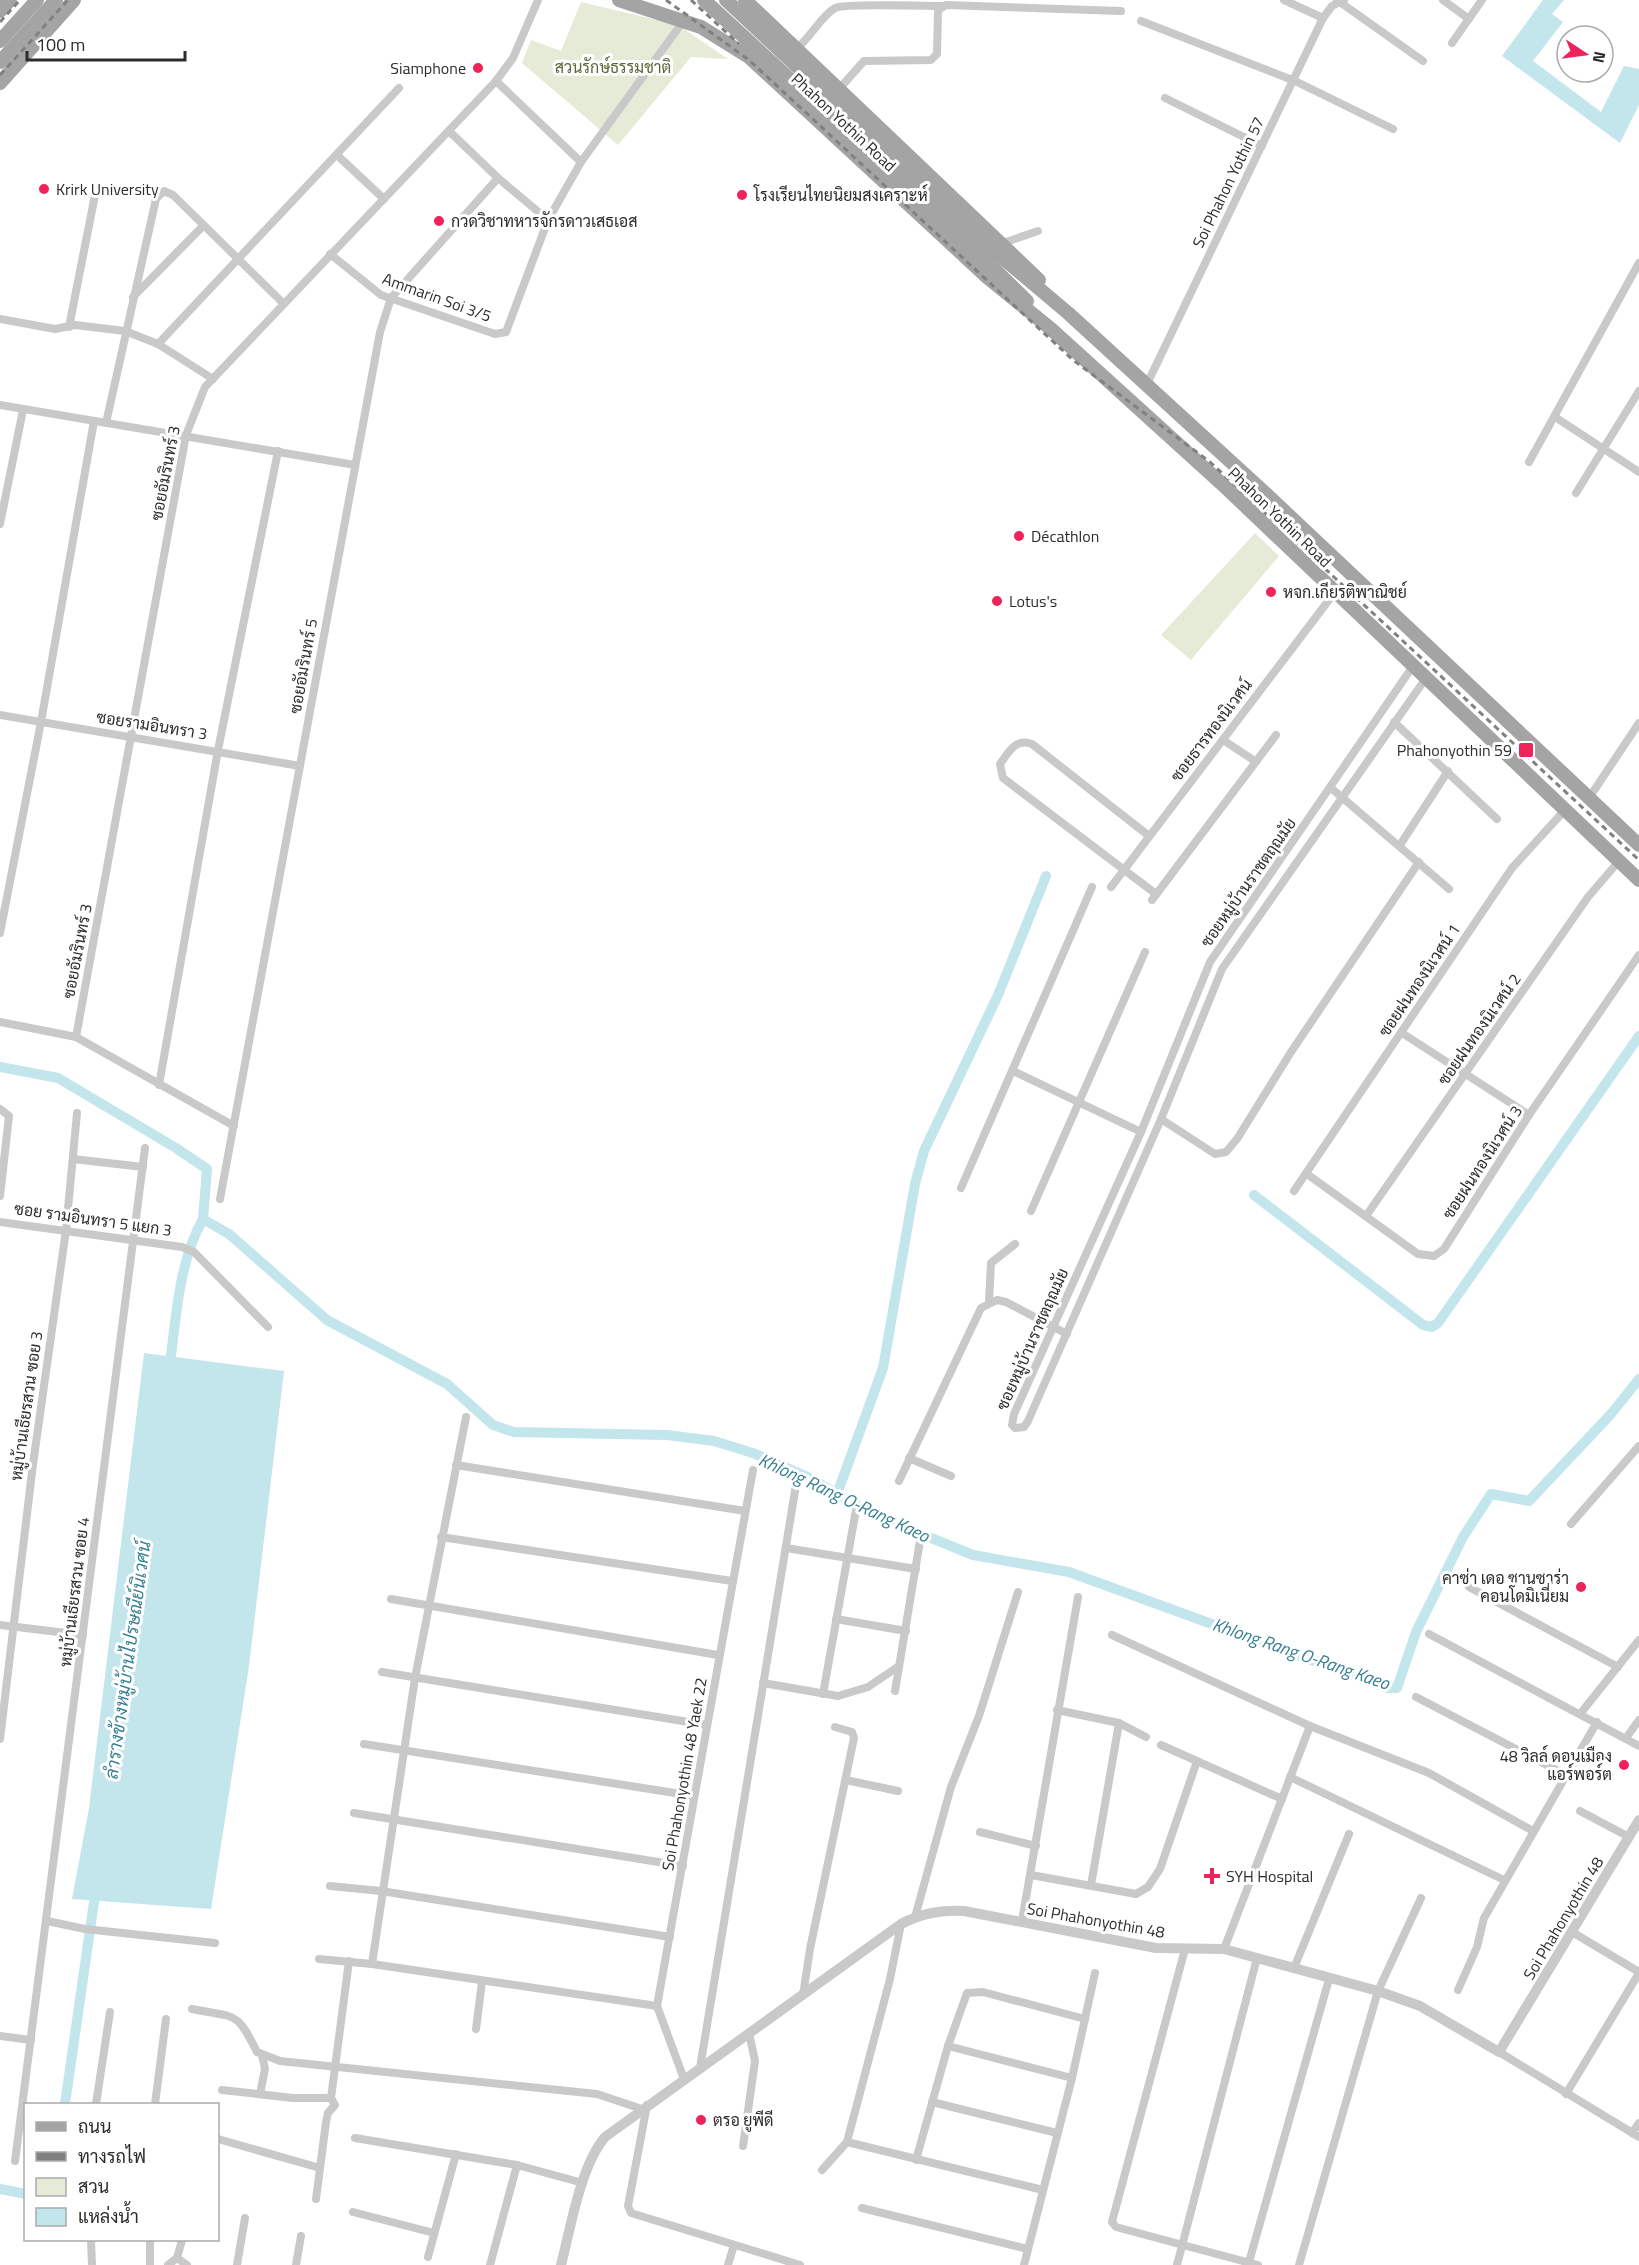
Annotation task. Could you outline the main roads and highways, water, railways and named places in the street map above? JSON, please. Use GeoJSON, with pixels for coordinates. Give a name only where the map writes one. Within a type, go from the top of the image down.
{"type":"FeatureCollection","features":[{"type":"Feature","properties":{"kind":"main road"},"geometry":{"type":"LineString","coordinates":[[0,11],[10,0]]}},
{"type":"Feature","properties":{"kind":"main road"},"geometry":{"type":"LineString","coordinates":[[0,62],[8,39],[37,0]]}},
{"type":"Feature","properties":{"kind":"main road"},"geometry":{"type":"LineString","coordinates":[[8,39],[56,0]]}},
{"type":"Feature","properties":{"kind":"main road"},"geometry":{"type":"LineString","coordinates":[[0,83],[74,0]]}},
{"type":"Feature","properties":{"kind":"main road","name":"Phahon Yothin Road"},"geometry":{"type":"LineString","coordinates":[[619,0],[637,3],[684,20],[713,33],[748,57],[987,277],[1051,329],[1222,484],[1564,811],[1639,879]]}},
{"type":"Feature","properties":{"kind":"main road","name":"Phahon Yothin Road"},"geometry":{"type":"LineString","coordinates":[[704,0],[994,268],[1051,329]]}},
{"type":"Feature","properties":{"kind":"main road","name":"Phahon Yothin Road"},"geometry":{"type":"LineString","coordinates":[[726,0],[998,254],[1147,384],[1639,845]]}},
{"type":"Feature","properties":{"kind":"main road","name":"Phahon Yothin Road"},"geometry":{"type":"LineString","coordinates":[[746,0],[1003,243],[1068,313]]}},
{"type":"Feature","properties":{"kind":"water"},"geometry":{"type":"Polygon","coordinates":[[[1543,0],[1564,0],[1552,14],[1563,22],[1555,24],[1555,32],[1533,61],[1555,78],[1555,84],[1564,84],[1601,112],[1624,66],[1639,69],[1639,105],[1620,143],[1502,56],[1543,0]]]}},
{"type":"Feature","properties":{"kind":"water"},"geometry":{"type":"Polygon","coordinates":[[[144,1353],[284,1371],[249,1666],[211,1909],[72,1899],[89,1808],[144,1353]]]}},
{"type":"Feature","properties":{"kind":"waterway"},"geometry":{"type":"LineString","coordinates":[[837,1494],[883,1368],[915,1184],[924,1151],[998,995],[1046,876]]}},
{"type":"Feature","properties":{"kind":"waterway"},"geometry":{"type":"LineString","coordinates":[[1254,1195],[1423,1325],[1432,1327],[1438,1323],[1639,1036]]}},
{"type":"Feature","properties":{"kind":"waterway","name":"Khlong Rang O-Rang Kaeo"},"geometry":{"type":"LineString","coordinates":[[0,1067],[58,1078],[207,1169],[203,1219],[229,1234],[327,1320],[447,1384],[493,1425],[514,1432],[667,1435],[714,1441],[753,1453],[810,1478],[870,1513],[973,1555],[1069,1572],[1388,1688],[1397,1688],[1416,1632],[1463,1537],[1491,1494],[1529,1501],[1611,1414],[1639,1379]]}},
{"type":"Feature","properties":{"kind":"waterway","name":"ลำรางข้างหมู่บ้านไปรษณีย์นิเวศน์"},"geometry":{"type":"LineString","coordinates":[[169,1371],[183,1273],[188,1254],[203,1219]]}},
{"type":"Feature","properties":{"kind":"waterway","name":"ลำรางข้างหมู่บ้านไปรษณีย์นิเวศน์"},"geometry":{"type":"LineString","coordinates":[[65,2103],[96,1888]]}},
{"type":"Feature","properties":{"kind":"waterway","name":"ลำรางข้างหมู่บ้านไปรษณีย์นิเวศน์"},"geometry":{"type":"LineString","coordinates":[[0,2189],[24,2194]]}},
{"type":"Feature","properties":{"kind":"railway"},"geometry":{"type":"LineString","coordinates":[[0,22],[20,0]]}},
{"type":"Feature","properties":{"kind":"railway"},"geometry":{"type":"LineString","coordinates":[[0,75],[68,0]]}},
{"type":"Feature","properties":{"kind":"railway"},"geometry":{"type":"LineString","coordinates":[[666,0],[749,60],[1073,360],[1210,462],[1639,860]]}},
{"type":"Feature","properties":{"kind":"railway"},"geometry":{"type":"LineString","coordinates":[[691,0],[739,44]]}},
{"type":"Feature","properties":{"kind":"place","name":"Siamphone"},"geometry":{"type":"Point","coordinates":[478,68]}},
{"type":"Feature","properties":{"kind":"place","name":"Krirk University"},"geometry":{"type":"Point","coordinates":[44,189]}},
{"type":"Feature","properties":{"kind":"place","name":"โรงเรียนไทยนิยมสงเคราะห์"},"geometry":{"type":"Point","coordinates":[742,195]}},
{"type":"Feature","properties":{"kind":"place","name":"กวดวิชาทหารจักรดาวเสธเอส"},"geometry":{"type":"Point","coordinates":[439,221]}},
{"type":"Feature","properties":{"kind":"place","name":"Décathlon"},"geometry":{"type":"Point","coordinates":[1019,536]}},
{"type":"Feature","properties":{"kind":"place","name":"หจก.เกียรติพาณิชย์"},"geometry":{"type":"Point","coordinates":[1271,592]}},
{"type":"Feature","properties":{"kind":"place","name":"Lotus's"},"geometry":{"type":"Point","coordinates":[997,601]}},
{"type":"Feature","properties":{"kind":"place","name":"Phahonyothin 59"},"geometry":{"type":"Point","coordinates":[1526,750]}},
{"type":"Feature","properties":{"kind":"place","name":"คาซ่า เดอ ซานซาร่า คอนโดมิเนี่ยม"},"geometry":{"type":"Point","coordinates":[1581,1587]}},
{"type":"Feature","properties":{"kind":"place","name":"48 วิลล์ ดอนเมือง แอร์พอร์ต"},"geometry":{"type":"Point","coordinates":[1624,1765]}},
{"type":"Feature","properties":{"kind":"place","name":"SYH Hospital"},"geometry":{"type":"Point","coordinates":[1212,1876]}},
{"type":"Feature","properties":{"kind":"place","name":"ตรอ ยูพีดี"},"geometry":{"type":"Point","coordinates":[701,2120]}},
{"type":"Feature","properties":{"kind":"park label","name":"สวนรักษ์ธรรมชาติ"},"geometry":{"type":"Point","coordinates":[613,67]}}]}
